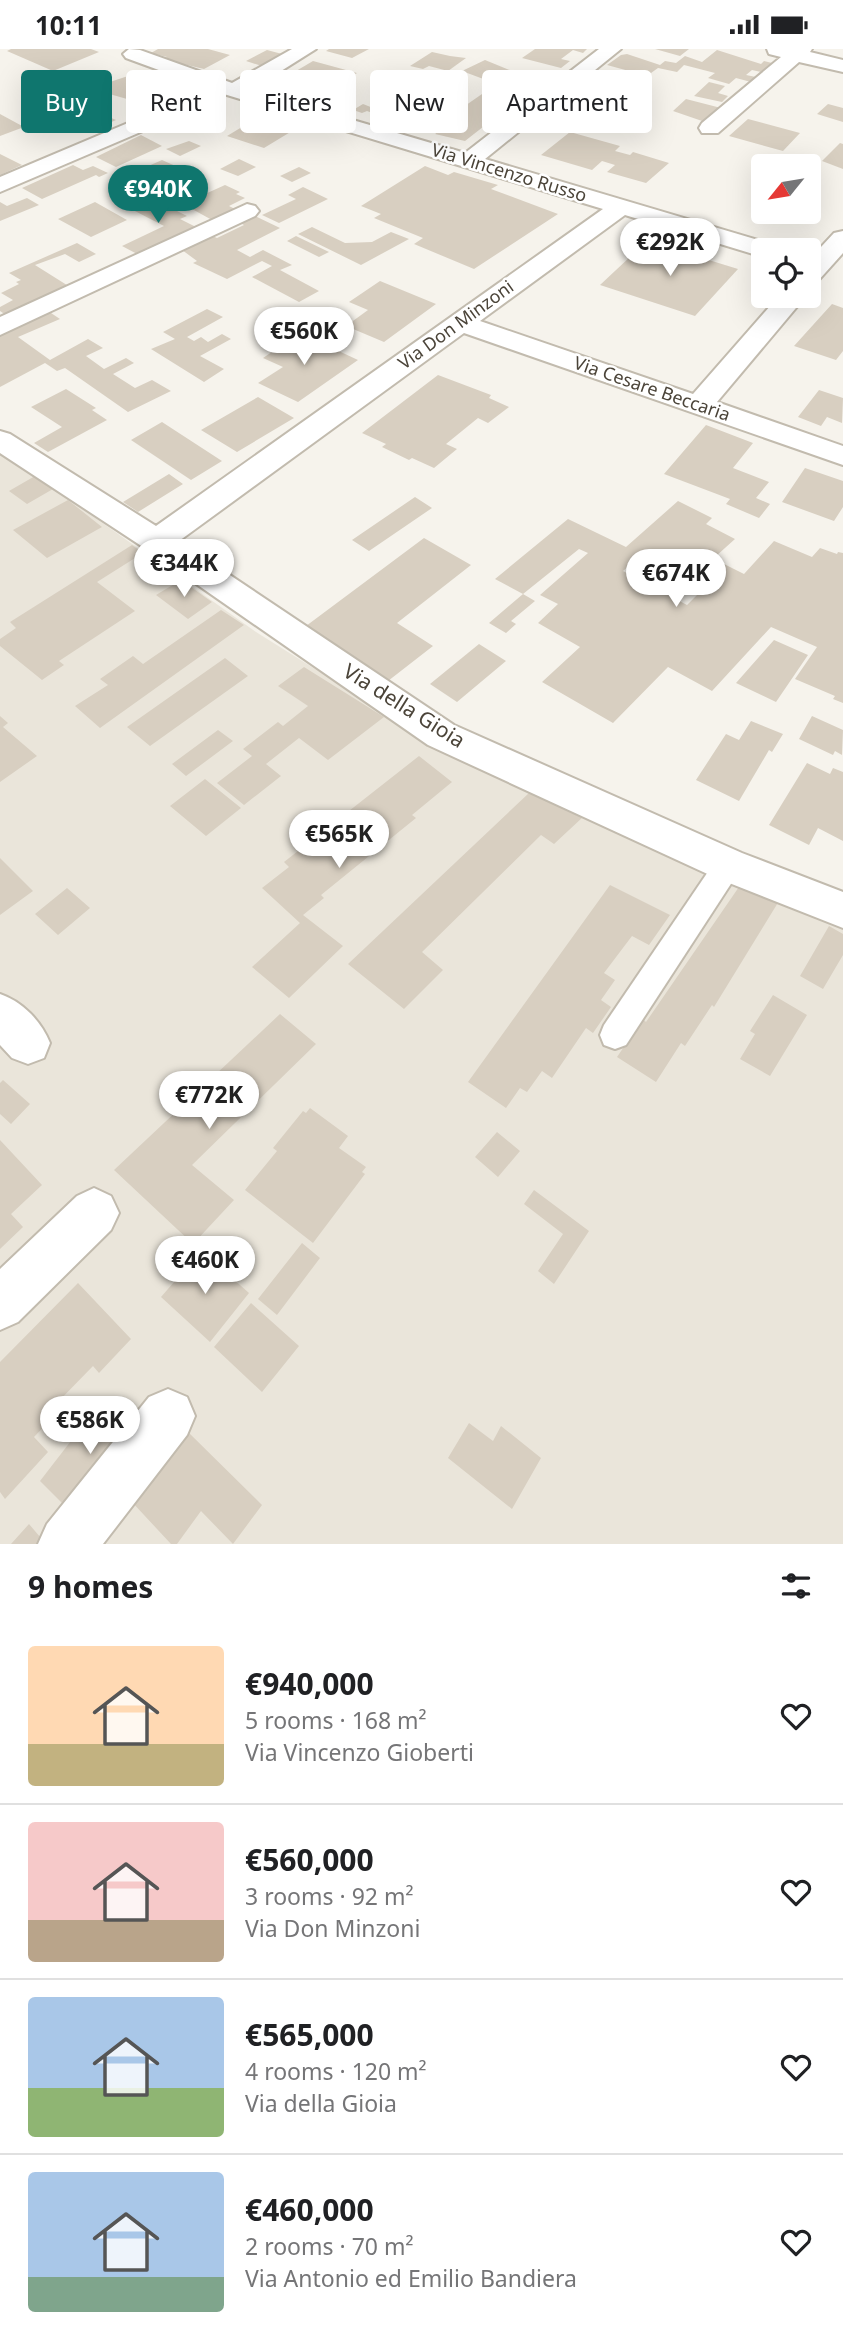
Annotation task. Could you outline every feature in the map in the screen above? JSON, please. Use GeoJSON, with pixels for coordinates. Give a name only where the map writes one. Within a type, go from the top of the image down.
{"type":"FeatureCollection","features":[{"type":"Feature","properties":{"kind":"street"},"geometry":{"type":"LineString","coordinates":[[234,91],[306,49]]}},
{"type":"Feature","properties":{"kind":"street"},"geometry":{"type":"LineString","coordinates":[[469,161],[611,49]]}},
{"type":"Feature","properties":{"kind":"street"},"geometry":{"type":"LineString","coordinates":[[771,49],[798,52],[843,66]]}},
{"type":"Feature","properties":{"kind":"street"},"geometry":{"type":"LineString","coordinates":[[710,128],[798,52]]}},
{"type":"Feature","properties":{"kind":"street","name":"Via Vincenzo Russo"},"geometry":{"type":"LineString","coordinates":[[133,54],[234,91],[751,246]]}},
{"type":"Feature","properties":{"kind":"street"},"geometry":{"type":"LineString","coordinates":[[0,185],[126,130]]}},
{"type":"Feature","properties":{"kind":"street","name":"Via Don Minzoni"},"geometry":{"type":"LineString","coordinates":[[157,541],[620,208]]}},
{"type":"Feature","properties":{"kind":"street"},"geometry":{"type":"LineString","coordinates":[[0,327],[247,211]]}},
{"type":"Feature","properties":{"kind":"street"},"geometry":{"type":"LineString","coordinates":[[821,260],[843,238]]}},
{"type":"Feature","properties":{"kind":"street"},"geometry":{"type":"LineString","coordinates":[[821,270],[843,273]]}},
{"type":"Feature","properties":{"kind":"street"},"geometry":{"type":"LineString","coordinates":[[699,405],[783,308]]}},
{"type":"Feature","properties":{"kind":"street","name":"Via Cesare Beccaria"},"geometry":{"type":"LineString","coordinates":[[460,323],[843,456]]}},
{"type":"Feature","properties":{"kind":"street","name":"Via della Gioia"},"geometry":{"type":"LineString","coordinates":[[0,440],[157,541],[441,735],[728,865],[843,909]]}},
{"type":"Feature","properties":{"kind":"street"},"geometry":{"type":"LineString","coordinates":[[0,1304],[94,1213]]}},
{"type":"Feature","properties":{"kind":"street"},"geometry":{"type":"LineString","coordinates":[[67,1544],[167,1416]]}},
{"type":"Feature","properties":{"kind":"lane"},"geometry":{"type":"LineString","coordinates":[[615,1035],[728,865]]}},
{"type":"Feature","properties":{"kind":"shaded area"},"geometry":{"type":"Polygon","coordinates":[[[0,450],[256,632],[430,741],[843,923],[843,1544],[0,1544],[0,450]]]}},
{"type":"Feature","properties":{"kind":"building"},"geometry":{"type":"Polygon","coordinates":[[[91,49],[99,52],[51,70],[7,51],[91,49]]]}},
{"type":"Feature","properties":{"kind":"building"},"geometry":{"type":"Polygon","coordinates":[[[158,49],[208,49],[230,55],[204,69],[162,59],[167,57],[151,53],[158,49]]]}},
{"type":"Feature","properties":{"kind":"building"},"geometry":{"type":"Polygon","coordinates":[[[369,49],[352,58],[326,51],[369,49]]]}},
{"type":"Feature","properties":{"kind":"building"},"geometry":{"type":"Polygon","coordinates":[[[535,49],[587,49],[583,53],[573,50],[561,59],[570,61],[561,68],[522,58],[535,49]]]}},
{"type":"Feature","properties":{"kind":"building"},"geometry":{"type":"Polygon","coordinates":[[[655,49],[689,49],[680,56],[655,49]]]}},
{"type":"Feature","properties":{"kind":"building"},"geometry":{"type":"Polygon","coordinates":[[[267,50],[282,54],[262,66],[246,61],[267,50]]]}},
{"type":"Feature","properties":{"kind":"building"},"geometry":{"type":"Polygon","coordinates":[[[717,50],[761,64],[764,61],[772,63],[761,72],[752,70],[746,75],[756,77],[751,82],[736,78],[729,84],[708,78],[715,73],[684,65],[677,72],[658,68],[652,72],[652,70],[625,70],[607,65],[627,54],[660,65],[665,61],[676,63],[685,56],[702,62],[717,50]]]}},
{"type":"Feature","properties":{"kind":"building"},"geometry":{"type":"Polygon","coordinates":[[[432,52],[466,58],[449,70],[410,66],[432,52]]]}},
{"type":"Feature","properties":{"kind":"building"},"geometry":{"type":"Polygon","coordinates":[[[485,60],[510,70],[482,70],[482,78],[464,70],[485,60]]]}},
{"type":"Feature","properties":{"kind":"building"},"geometry":{"type":"Polygon","coordinates":[[[313,61],[346,70],[298,70],[313,61]]]}},
{"type":"Feature","properties":{"kind":"building"},"geometry":{"type":"Polygon","coordinates":[[[126,77],[126,99],[112,95],[112,81],[126,77]]]}},
{"type":"Feature","properties":{"kind":"building"},"geometry":{"type":"Polygon","coordinates":[[[709,82],[725,86],[718,93],[728,96],[722,102],[694,96],[709,82]]]}},
{"type":"Feature","properties":{"kind":"building"},"geometry":{"type":"Polygon","coordinates":[[[482,94],[482,128],[465,141],[435,134],[468,133],[468,104],[482,94]]]}},
{"type":"Feature","properties":{"kind":"building"},"geometry":{"type":"Polygon","coordinates":[[[686,99],[721,108],[705,122],[673,111],[686,99]]]}},
{"type":"Feature","properties":{"kind":"building"},"geometry":{"type":"Polygon","coordinates":[[[363,104],[370,107],[370,112],[356,111],[363,104]]]}},
{"type":"Feature","properties":{"kind":"building"},"geometry":{"type":"Polygon","coordinates":[[[828,104],[843,108],[843,122],[817,114],[828,104]]]}},
{"type":"Feature","properties":{"kind":"building"},"geometry":{"type":"Polygon","coordinates":[[[0,114],[21,125],[21,128],[0,136],[0,114]]]}},
{"type":"Feature","properties":{"kind":"building"},"geometry":{"type":"Polygon","coordinates":[[[748,119],[800,133],[783,151],[729,136],[748,119]]]}},
{"type":"Feature","properties":{"kind":"building"},"geometry":{"type":"Polygon","coordinates":[[[240,128],[240,133],[289,133],[264,148],[227,136],[240,128]]]}},
{"type":"Feature","properties":{"kind":"building"},"geometry":{"type":"Polygon","coordinates":[[[569,133],[574,133],[620,146],[615,151],[630,155],[633,152],[669,163],[646,183],[607,172],[615,165],[602,161],[592,170],[541,155],[569,133]]]}},
{"type":"Feature","properties":{"kind":"building"},"geometry":{"type":"Polygon","coordinates":[[[141,135],[162,146],[116,167],[96,157],[141,135]]]}},
{"type":"Feature","properties":{"kind":"building"},"geometry":{"type":"Polygon","coordinates":[[[189,141],[201,146],[180,156],[166,149],[189,141]]]}},
{"type":"Feature","properties":{"kind":"building"},"geometry":{"type":"Polygon","coordinates":[[[840,143],[843,144],[843,169],[822,161],[840,143]]]}},
{"type":"Feature","properties":{"kind":"building"},"geometry":{"type":"Polygon","coordinates":[[[0,154],[22,165],[0,175],[0,154]]]}},
{"type":"Feature","properties":{"kind":"building"},"geometry":{"type":"Polygon","coordinates":[[[239,159],[256,167],[238,176],[220,169],[239,159]]]}},
{"type":"Feature","properties":{"kind":"building"},"geometry":{"type":"Polygon","coordinates":[[[162,160],[180,168],[176,170],[182,173],[154,186],[130,174],[162,160]]]}},
{"type":"Feature","properties":{"kind":"building"},"geometry":{"type":"Polygon","coordinates":[[[73,165],[83,170],[93,166],[108,173],[99,177],[96,175],[42,199],[22,188],[73,165]]]}},
{"type":"Feature","properties":{"kind":"building"},"geometry":{"type":"Polygon","coordinates":[[[425,166],[448,175],[454,172],[498,185],[491,189],[558,214],[474,269],[414,244],[423,238],[374,218],[381,214],[361,206],[425,166]]]}},
{"type":"Feature","properties":{"kind":"building"},"geometry":{"type":"Polygon","coordinates":[[[299,167],[311,173],[292,182],[280,176],[299,167]]]}},
{"type":"Feature","properties":{"kind":"building"},"geometry":{"type":"Polygon","coordinates":[[[121,185],[132,190],[121,195],[110,189],[121,185]]]}},
{"type":"Feature","properties":{"kind":"building"},"geometry":{"type":"Polygon","coordinates":[[[225,185],[240,192],[236,194],[245,198],[229,206],[235,209],[212,220],[183,204],[225,185]]]}},
{"type":"Feature","properties":{"kind":"building"},"geometry":{"type":"Polygon","coordinates":[[[303,187],[328,199],[279,223],[262,215],[296,199],[288,195],[303,187]]]}},
{"type":"Feature","properties":{"kind":"building"},"geometry":{"type":"Polygon","coordinates":[[[147,196],[187,216],[180,219],[196,227],[139,255],[122,246],[164,226],[133,210],[138,208],[130,204],[147,196]]]}},
{"type":"Feature","properties":{"kind":"building"},"geometry":{"type":"Polygon","coordinates":[[[27,198],[39,205],[0,221],[0,202],[7,206],[27,198]]]}},
{"type":"Feature","properties":{"kind":"building"},"geometry":{"type":"Polygon","coordinates":[[[95,202],[127,220],[91,237],[58,219],[95,202]]]}},
{"type":"Feature","properties":{"kind":"building"},"geometry":{"type":"Polygon","coordinates":[[[249,213],[280,228],[237,250],[250,257],[263,250],[292,265],[280,270],[319,291],[299,302],[252,277],[272,266],[262,261],[227,279],[193,263],[197,261],[178,247],[206,233],[217,238],[244,225],[235,220],[249,213]]]}},
{"type":"Feature","properties":{"kind":"building"},"geometry":{"type":"Polygon","coordinates":[[[312,227],[345,243],[372,242],[391,232],[409,239],[361,265],[298,234],[312,227]]]}},
{"type":"Feature","properties":{"kind":"building"},"geometry":{"type":"Polygon","coordinates":[[[296,236],[329,252],[319,257],[287,241],[296,236]]]}},
{"type":"Feature","properties":{"kind":"building"},"geometry":{"type":"Polygon","coordinates":[[[647,241],[738,269],[695,316],[600,285],[647,241]]]}},
{"type":"Feature","properties":{"kind":"building"},"geometry":{"type":"Polygon","coordinates":[[[77,243],[96,254],[79,262],[65,254],[35,265],[70,287],[9,317],[0,311],[0,307],[13,300],[1,293],[19,284],[16,282],[21,280],[9,273],[77,243]]]}},
{"type":"Feature","properties":{"kind":"building"},"geometry":{"type":"Polygon","coordinates":[[[380,281],[436,304],[384,342],[346,326],[368,310],[349,302],[380,281]]]}},
{"type":"Feature","properties":{"kind":"building"},"geometry":{"type":"Polygon","coordinates":[[[832,304],[843,308],[843,351],[836,360],[794,346],[832,304]]]}},
{"type":"Feature","properties":{"kind":"building"},"geometry":{"type":"Polygon","coordinates":[[[207,309],[223,317],[187,337],[194,341],[201,337],[208,342],[222,334],[231,339],[200,356],[224,369],[204,382],[151,349],[175,339],[163,332],[207,309]]]}},
{"type":"Feature","properties":{"kind":"building"},"geometry":{"type":"Polygon","coordinates":[[[48,311],[60,319],[18,337],[50,360],[88,339],[103,348],[86,356],[104,369],[126,358],[134,363],[113,374],[135,388],[152,380],[171,391],[128,412],[65,368],[57,371],[45,363],[0,387],[0,334],[48,311]]]}},
{"type":"Feature","properties":{"kind":"building"},"geometry":{"type":"Polygon","coordinates":[[[300,333],[358,360],[298,402],[258,383],[283,367],[263,358],[300,333]]]}},
{"type":"Feature","properties":{"kind":"building"},"geometry":{"type":"Polygon","coordinates":[[[438,375],[491,395],[489,398],[509,407],[488,423],[478,418],[446,444],[457,449],[434,468],[382,447],[386,444],[362,433],[438,375]]]}},
{"type":"Feature","properties":{"kind":"building"},"geometry":{"type":"Polygon","coordinates":[[[66,389],[96,408],[92,410],[107,420],[48,452],[34,443],[62,427],[31,407],[66,389]]]}},
{"type":"Feature","properties":{"kind":"building"},"geometry":{"type":"Polygon","coordinates":[[[819,390],[843,398],[842,423],[827,417],[821,426],[798,417],[819,390]]]}},
{"type":"Feature","properties":{"kind":"building"},"geometry":{"type":"Polygon","coordinates":[[[258,397],[294,418],[237,452],[201,430],[258,397]]]}},
{"type":"Feature","properties":{"kind":"building"},"geometry":{"type":"Polygon","coordinates":[[[162,422],[222,461],[191,480],[131,440],[162,422]]]}},
{"type":"Feature","properties":{"kind":"building"},"geometry":{"type":"Polygon","coordinates":[[[706,425],[753,443],[733,468],[769,482],[756,498],[770,504],[759,518],[726,504],[730,499],[664,474],[706,425]]]}},
{"type":"Feature","properties":{"kind":"building"},"geometry":{"type":"Polygon","coordinates":[[[805,468],[843,481],[843,507],[834,521],[782,502],[805,468]]]}},
{"type":"Feature","properties":{"kind":"building"},"geometry":{"type":"Polygon","coordinates":[[[169,474],[183,484],[138,512],[123,502],[169,474]]]}},
{"type":"Feature","properties":{"kind":"building"},"geometry":{"type":"Polygon","coordinates":[[[35,476],[53,489],[27,504],[9,491],[35,476]]]}},
{"type":"Feature","properties":{"kind":"building"},"geometry":{"type":"Polygon","coordinates":[[[415,497],[432,508],[369,551],[352,540],[415,497]]]}},
{"type":"Feature","properties":{"kind":"building"},"geometry":{"type":"Polygon","coordinates":[[[68,500],[102,527],[47,558],[13,530],[68,500]]]}},
{"type":"Feature","properties":{"kind":"building"},"geometry":{"type":"Polygon","coordinates":[[[678,501],[712,518],[706,524],[735,539],[686,583],[638,558],[623,571],[687,605],[699,593],[706,593],[690,583],[714,559],[744,574],[774,541],[812,557],[820,548],[837,554],[843,553],[843,703],[833,699],[835,696],[795,679],[817,647],[771,627],[712,691],[668,667],[613,723],[542,682],[580,647],[538,623],[558,604],[540,595],[588,553],[579,549],[523,594],[495,579],[568,519],[626,547],[678,501]]]}},
{"type":"Feature","properties":{"kind":"building"},"geometry":{"type":"Polygon","coordinates":[[[424,538],[471,565],[397,623],[433,646],[388,681],[306,626],[424,538]]]}},
{"type":"Feature","properties":{"kind":"building"},"geometry":{"type":"Polygon","coordinates":[[[132,545],[143,553],[97,582],[135,611],[59,661],[64,665],[42,680],[0,646],[0,639],[16,628],[10,622],[132,545]]]}},
{"type":"Feature","properties":{"kind":"building"},"geometry":{"type":"Polygon","coordinates":[[[181,580],[212,602],[188,619],[156,595],[181,580]]]}},
{"type":"Feature","properties":{"kind":"building"},"geometry":{"type":"Polygon","coordinates":[[[523,594],[535,601],[511,621],[516,624],[506,633],[489,623],[523,594]]]}},
{"type":"Feature","properties":{"kind":"building"},"geometry":{"type":"Polygon","coordinates":[[[221,610],[244,625],[100,728],[75,706],[108,685],[100,679],[133,656],[143,664],[221,610]]]}},
{"type":"Feature","properties":{"kind":"building"},"geometry":{"type":"Polygon","coordinates":[[[774,640],[808,655],[776,702],[736,683],[774,640]]]}},
{"type":"Feature","properties":{"kind":"building"},"geometry":{"type":"Polygon","coordinates":[[[479,644],[506,661],[457,702],[430,684],[479,644]]]}},
{"type":"Feature","properties":{"kind":"building"},"geometry":{"type":"Polygon","coordinates":[[[225,658],[248,676],[150,746],[127,727],[225,658]]]}},
{"type":"Feature","properties":{"kind":"building"},"geometry":{"type":"Polygon","coordinates":[[[304,667],[384,717],[328,760],[299,738],[266,764],[281,776],[244,805],[217,783],[252,756],[243,749],[278,722],[283,726],[308,706],[278,686],[304,667]]]}},
{"type":"Feature","properties":{"kind":"building"},"geometry":{"type":"Polygon","coordinates":[[[0,716],[8,723],[3,727],[37,756],[0,782],[0,716]]]}},
{"type":"Feature","properties":{"kind":"building"},"geometry":{"type":"Polygon","coordinates":[[[812,716],[843,730],[842,755],[835,751],[833,755],[799,739],[812,716]]]}},
{"type":"Feature","properties":{"kind":"building"},"geometry":{"type":"Polygon","coordinates":[[[751,721],[783,734],[772,752],[769,750],[739,801],[696,780],[726,734],[739,740],[751,721]]]}},
{"type":"Feature","properties":{"kind":"building"},"geometry":{"type":"Polygon","coordinates":[[[218,730],[233,741],[186,776],[172,764],[218,730]]]}},
{"type":"Feature","properties":{"kind":"building"},"geometry":{"type":"Polygon","coordinates":[[[419,756],[452,782],[412,815],[416,818],[321,895],[324,898],[303,915],[343,946],[289,998],[252,967],[300,923],[262,888],[289,867],[284,862],[419,756]]]}},
{"type":"Feature","properties":{"kind":"building"},"geometry":{"type":"Polygon","coordinates":[[[807,763],[830,774],[833,768],[843,772],[843,841],[818,828],[809,845],[769,825],[807,763]]]}},
{"type":"Feature","properties":{"kind":"building"},"geometry":{"type":"Polygon","coordinates":[[[205,779],[241,808],[206,836],[170,806],[205,779]]]}},
{"type":"Feature","properties":{"kind":"building"},"geometry":{"type":"Polygon","coordinates":[[[529,793],[583,817],[554,844],[541,835],[422,952],[443,970],[404,1009],[348,964],[529,793]]]}},
{"type":"Feature","properties":{"kind":"building"},"geometry":{"type":"Polygon","coordinates":[[[0,858],[33,891],[0,915],[0,858]]]}},
{"type":"Feature","properties":{"kind":"building"},"geometry":{"type":"Polygon","coordinates":[[[741,884],[779,901],[714,1007],[712,1005],[685,1046],[681,1043],[656,1082],[617,1057],[643,1019],[646,1022],[741,884]]]}},
{"type":"Feature","properties":{"kind":"building"},"geometry":{"type":"Polygon","coordinates":[[[610,885],[670,915],[649,945],[632,936],[604,973],[615,980],[601,1000],[611,1007],[593,1033],[586,1028],[552,1078],[542,1071],[527,1092],[520,1088],[506,1108],[468,1082],[610,885]]]}},
{"type":"Feature","properties":{"kind":"building"},"geometry":{"type":"Polygon","coordinates":[[[67,888],[90,908],[58,935],[35,914],[67,888]]]}},
{"type":"Feature","properties":{"kind":"building"},"geometry":{"type":"Polygon","coordinates":[[[829,926],[843,934],[843,955],[823,989],[800,976],[829,926]]]}},
{"type":"Feature","properties":{"kind":"building"},"geometry":{"type":"Polygon","coordinates":[[[773,995],[807,1015],[770,1076],[740,1059],[755,1034],[750,1031],[773,995]]]}},
{"type":"Feature","properties":{"kind":"building"},"geometry":{"type":"Polygon","coordinates":[[[280,1014],[316,1044],[192,1165],[234,1200],[193,1244],[114,1170],[280,1014]]]}},
{"type":"Feature","properties":{"kind":"building"},"geometry":{"type":"Polygon","coordinates":[[[3,1080],[30,1104],[11,1124],[0,1114],[0,1083],[3,1080]]]}},
{"type":"Feature","properties":{"kind":"building"},"geometry":{"type":"Polygon","coordinates":[[[310,1108],[348,1136],[339,1148],[366,1167],[362,1172],[365,1174],[313,1243],[245,1190],[277,1151],[273,1148],[303,1111],[306,1113],[310,1108]]]}},
{"type":"Feature","properties":{"kind":"building"},"geometry":{"type":"Polygon","coordinates":[[[497,1132],[520,1151],[498,1177],[475,1157],[497,1132]]]}},
{"type":"Feature","properties":{"kind":"building"},"geometry":{"type":"Polygon","coordinates":[[[0,1140],[42,1185],[11,1214],[23,1227],[0,1249],[0,1140]]]}},
{"type":"Feature","properties":{"kind":"building"},"geometry":{"type":"Polygon","coordinates":[[[534,1190],[589,1231],[554,1284],[538,1271],[563,1234],[524,1204],[534,1190]]]}},
{"type":"Feature","properties":{"kind":"building"},"geometry":{"type":"Polygon","coordinates":[[[302,1243],[320,1258],[277,1315],[258,1299],[302,1243]]]}},
{"type":"Feature","properties":{"kind":"building"},"geometry":{"type":"Polygon","coordinates":[[[204,1253],[249,1293],[210,1342],[161,1297],[194,1259],[197,1261],[204,1253]]]}},
{"type":"Feature","properties":{"kind":"building"},"geometry":{"type":"Polygon","coordinates":[[[78,1283],[131,1339],[99,1373],[93,1366],[54,1406],[58,1412],[34,1437],[48,1452],[5,1499],[0,1492],[0,1362],[78,1283]]]}},
{"type":"Feature","properties":{"kind":"building"},"geometry":{"type":"Polygon","coordinates":[[[251,1303],[299,1346],[262,1392],[214,1347],[251,1303]]]}},
{"type":"Feature","properties":{"kind":"building"},"geometry":{"type":"Polygon","coordinates":[[[114,1399],[141,1426],[72,1513],[40,1481],[74,1437],[80,1441],[114,1399]]]}},
{"type":"Feature","properties":{"kind":"building"},"geometry":{"type":"Polygon","coordinates":[[[469,1423],[493,1441],[501,1426],[541,1458],[512,1509],[448,1458],[469,1423]]]}},
{"type":"Feature","properties":{"kind":"building"},"geometry":{"type":"Polygon","coordinates":[[[188,1432],[262,1505],[233,1544],[201,1511],[177,1544],[171,1544],[131,1501],[188,1432]]]}},
{"type":"Feature","properties":{"kind":"building"},"geometry":{"type":"Polygon","coordinates":[[[29,1524],[46,1544],[11,1544],[29,1524]]]}}]}
